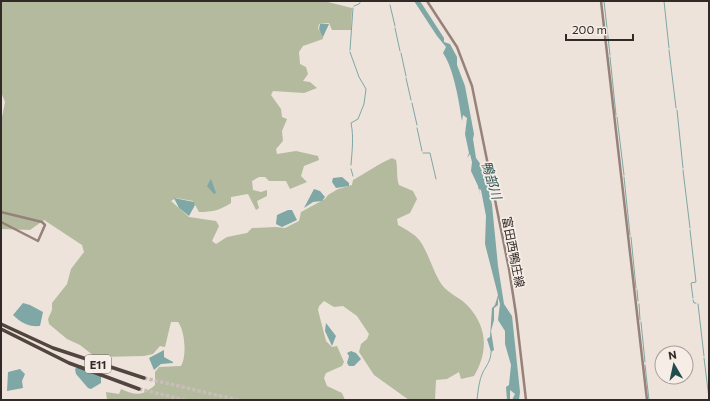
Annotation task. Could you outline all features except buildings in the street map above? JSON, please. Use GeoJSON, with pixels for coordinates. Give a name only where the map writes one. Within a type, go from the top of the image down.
{"type":"FeatureCollection","features":[{"type":"Feature","properties":{"kind":"highway","name":"E11"},"geometry":{"type":"LineString","coordinates":[[1,324],[53,348],[144,378]]}},
{"type":"Feature","properties":{"kind":"highway","name":"E11"},"geometry":{"type":"LineString","coordinates":[[1,329],[69,363],[139,388]]}},
{"type":"Feature","properties":{"kind":"street","name":"富田西鴨庄線"},"geometry":{"type":"LineString","coordinates":[[427,1],[458,48],[472,86],[516,314],[526,400]]}},
{"type":"Feature","properties":{"kind":"street"},"geometry":{"type":"LineString","coordinates":[[602,1],[647,400]]}},
{"type":"Feature","properties":{"kind":"street"},"geometry":{"type":"LineString","coordinates":[[1,212],[42,222],[45,225],[38,241],[1,222]]}},
{"type":"Feature","properties":{"kind":"green space"},"geometry":{"type":"Polygon","coordinates":[[[1,1],[324,1],[352,8],[351,30],[332,30],[329,23],[319,24],[318,29],[323,34],[323,39],[303,46],[299,52],[300,64],[306,67],[308,74],[303,81],[310,82],[317,88],[304,93],[273,91],[271,95],[281,109],[282,117],[287,119],[282,131],[283,141],[276,149],[277,154],[296,151],[318,156],[319,160],[304,166],[301,176],[307,182],[290,189],[286,181],[269,181],[265,177],[259,177],[252,181],[253,190],[261,192],[267,190],[267,196],[257,201],[259,208],[256,210],[248,194],[231,197],[231,203],[220,209],[208,212],[199,212],[193,201],[176,198],[171,201],[189,217],[216,221],[219,226],[212,241],[216,244],[227,237],[247,233],[252,228],[285,228],[299,221],[301,212],[325,199],[328,195],[338,189],[352,185],[353,180],[387,160],[392,158],[396,160],[399,185],[413,191],[417,199],[410,213],[397,219],[398,225],[418,238],[442,285],[468,306],[475,314],[482,331],[484,349],[479,367],[474,376],[461,379],[459,372],[447,379],[436,380],[435,400],[409,400],[374,375],[359,352],[361,344],[367,339],[369,334],[357,316],[343,306],[334,307],[324,301],[319,306],[318,310],[326,341],[332,347],[337,346],[344,362],[342,366],[326,373],[324,378],[327,386],[342,393],[345,400],[107,400],[106,392],[119,394],[121,389],[139,394],[146,391],[155,385],[155,372],[159,367],[181,366],[185,350],[184,337],[178,322],[171,322],[165,347],[160,346],[153,354],[144,356],[99,357],[94,356],[80,345],[67,339],[49,324],[48,319],[52,310],[52,303],[67,284],[71,269],[84,252],[82,245],[44,220],[30,230],[1,229],[1,122],[5,102],[1,92],[1,1]]]}},
{"type":"Feature","properties":{"kind":"water"},"geometry":{"type":"Polygon","coordinates":[[[414,1],[420,1],[444,38],[444,42],[450,44],[457,57],[457,65],[465,86],[474,134],[473,139],[476,158],[484,169],[492,205],[498,266],[504,304],[512,316],[520,392],[519,400],[512,400],[515,394],[510,390],[510,400],[507,400],[506,387],[509,385],[511,365],[505,344],[505,331],[498,320],[500,304],[498,297],[498,305],[494,308],[494,320],[491,331],[494,350],[491,352],[487,339],[490,337],[492,308],[495,305],[498,295],[485,244],[486,216],[481,190],[479,189],[480,195],[478,186],[471,171],[472,162],[470,154],[467,158],[469,153],[465,134],[467,118],[463,115],[462,121],[458,95],[453,77],[443,53],[446,47],[414,1]]]}},
{"type":"Feature","properties":{"kind":"water"},"geometry":{"type":"Polygon","coordinates":[[[320,24],[329,24],[323,37],[319,29],[320,24]]]}},
{"type":"Feature","properties":{"kind":"water"},"geometry":{"type":"Polygon","coordinates":[[[342,177],[349,183],[349,186],[336,188],[332,182],[333,178],[342,177]]]}},
{"type":"Feature","properties":{"kind":"water"},"geometry":{"type":"Polygon","coordinates":[[[211,179],[216,193],[214,194],[207,186],[211,179]]]}},
{"type":"Feature","properties":{"kind":"water"},"geometry":{"type":"Polygon","coordinates":[[[314,189],[320,191],[325,197],[322,201],[313,202],[304,208],[314,189]]]}},
{"type":"Feature","properties":{"kind":"water"},"geometry":{"type":"Polygon","coordinates":[[[174,198],[194,202],[195,205],[189,216],[179,208],[174,198]]]}},
{"type":"Feature","properties":{"kind":"water"},"geometry":{"type":"Polygon","coordinates":[[[288,210],[292,210],[297,220],[282,227],[276,224],[277,215],[288,210]]]}},
{"type":"Feature","properties":{"kind":"water"},"geometry":{"type":"Polygon","coordinates":[[[23,303],[43,312],[40,326],[25,324],[13,315],[23,303]]]}},
{"type":"Feature","properties":{"kind":"water"},"geometry":{"type":"Polygon","coordinates":[[[326,323],[336,336],[332,346],[325,331],[326,323]]]}},
{"type":"Feature","properties":{"kind":"water"},"geometry":{"type":"Polygon","coordinates":[[[164,350],[164,357],[173,363],[161,364],[154,370],[149,358],[164,350]]]}},
{"type":"Feature","properties":{"kind":"water"},"geometry":{"type":"Polygon","coordinates":[[[351,351],[356,353],[361,359],[354,366],[349,366],[347,363],[349,356],[347,353],[351,351]]]}},
{"type":"Feature","properties":{"kind":"water"},"geometry":{"type":"Polygon","coordinates":[[[80,365],[101,373],[101,383],[91,389],[88,388],[76,374],[75,369],[80,365]]]}},
{"type":"Feature","properties":{"kind":"water"},"geometry":{"type":"Polygon","coordinates":[[[20,369],[25,374],[22,381],[23,388],[7,391],[8,372],[20,369]]]}},
{"type":"Feature","properties":{"kind":"waterway"},"geometry":{"type":"LineString","coordinates":[[354,6],[359,4],[361,1]]}},
{"type":"Feature","properties":{"kind":"waterway"},"geometry":{"type":"LineString","coordinates":[[604,1],[610,55]]}},
{"type":"Feature","properties":{"kind":"waterway"},"geometry":{"type":"LineString","coordinates":[[664,1],[669,48]]}},
{"type":"Feature","properties":{"kind":"waterway"},"geometry":{"type":"LineString","coordinates":[[390,5],[395,26]]}},
{"type":"Feature","properties":{"kind":"waterway"},"geometry":{"type":"LineString","coordinates":[[350,50],[353,8]]}},
{"type":"Feature","properties":{"kind":"waterway"},"geometry":{"type":"LineString","coordinates":[[395,28],[400,51]]}},
{"type":"Feature","properties":{"kind":"waterway"},"geometry":{"type":"LineString","coordinates":[[669,50],[676,108]]}},
{"type":"Feature","properties":{"kind":"waterway"},"geometry":{"type":"LineString","coordinates":[[350,52],[359,77],[366,89],[364,104],[358,119],[351,123],[353,139],[351,165]]}},
{"type":"Feature","properties":{"kind":"waterway"},"geometry":{"type":"LineString","coordinates":[[401,53],[406,76]]}},
{"type":"Feature","properties":{"kind":"waterway"},"geometry":{"type":"LineString","coordinates":[[610,57],[616,115]]}},
{"type":"Feature","properties":{"kind":"waterway"},"geometry":{"type":"LineString","coordinates":[[406,78],[411,100]]}},
{"type":"Feature","properties":{"kind":"waterway"},"geometry":{"type":"LineString","coordinates":[[412,103],[417,125]]}},
{"type":"Feature","properties":{"kind":"waterway"},"geometry":{"type":"LineString","coordinates":[[677,110],[683,168]]}},
{"type":"Feature","properties":{"kind":"waterway"},"geometry":{"type":"LineString","coordinates":[[617,117],[624,175]]}},
{"type":"Feature","properties":{"kind":"waterway"},"geometry":{"type":"LineString","coordinates":[[417,128],[422,151]]}},
{"type":"Feature","properties":{"kind":"waterway"},"geometry":{"type":"LineString","coordinates":[[423,153],[430,153],[436,179]]}},
{"type":"Feature","properties":{"kind":"waterway"},"geometry":{"type":"LineString","coordinates":[[351,169],[353,176]]}},
{"type":"Feature","properties":{"kind":"waterway"},"geometry":{"type":"LineString","coordinates":[[683,170],[690,228]]}},
{"type":"Feature","properties":{"kind":"waterway"},"geometry":{"type":"LineString","coordinates":[[624,177],[630,235]]}},
{"type":"Feature","properties":{"kind":"waterway"},"geometry":{"type":"LineString","coordinates":[[690,230],[696,282],[691,283],[693,298]]}},
{"type":"Feature","properties":{"kind":"waterway"},"geometry":{"type":"LineString","coordinates":[[631,237],[636,288]]}},
{"type":"Feature","properties":{"kind":"waterway"},"geometry":{"type":"LineString","coordinates":[[637,290],[638,301]]}},
{"type":"Feature","properties":{"kind":"waterway"},"geometry":{"type":"LineString","coordinates":[[693,300],[694,303],[696,303]]}},
{"type":"Feature","properties":{"kind":"waterway"},"geometry":{"type":"LineString","coordinates":[[639,304],[640,320]]}},
{"type":"Feature","properties":{"kind":"waterway"},"geometry":{"type":"LineString","coordinates":[[698,304],[704,356]]}},
{"type":"Feature","properties":{"kind":"waterway"},"geometry":{"type":"LineString","coordinates":[[641,322],[645,362]]}},
{"type":"Feature","properties":{"kind":"waterway"},"geometry":{"type":"LineString","coordinates":[[477,400],[481,378],[490,360],[491,352]]}},
{"type":"Feature","properties":{"kind":"waterway"},"geometry":{"type":"LineString","coordinates":[[704,358],[709,398]]}},
{"type":"Feature","properties":{"kind":"waterway"},"geometry":{"type":"LineString","coordinates":[[645,365],[649,400]]}},
{"type":"Feature","properties":{"kind":"tunnel"},"geometry":{"type":"LineString","coordinates":[[144,378],[238,400]]}},
{"type":"Feature","properties":{"kind":"tunnel"},"geometry":{"type":"LineString","coordinates":[[139,389],[185,400]]}},
{"type":"Feature","properties":{"kind":"water label","name":"鴨部川"},"geometry":{"type":"Point","coordinates":[492,180]}}]}
